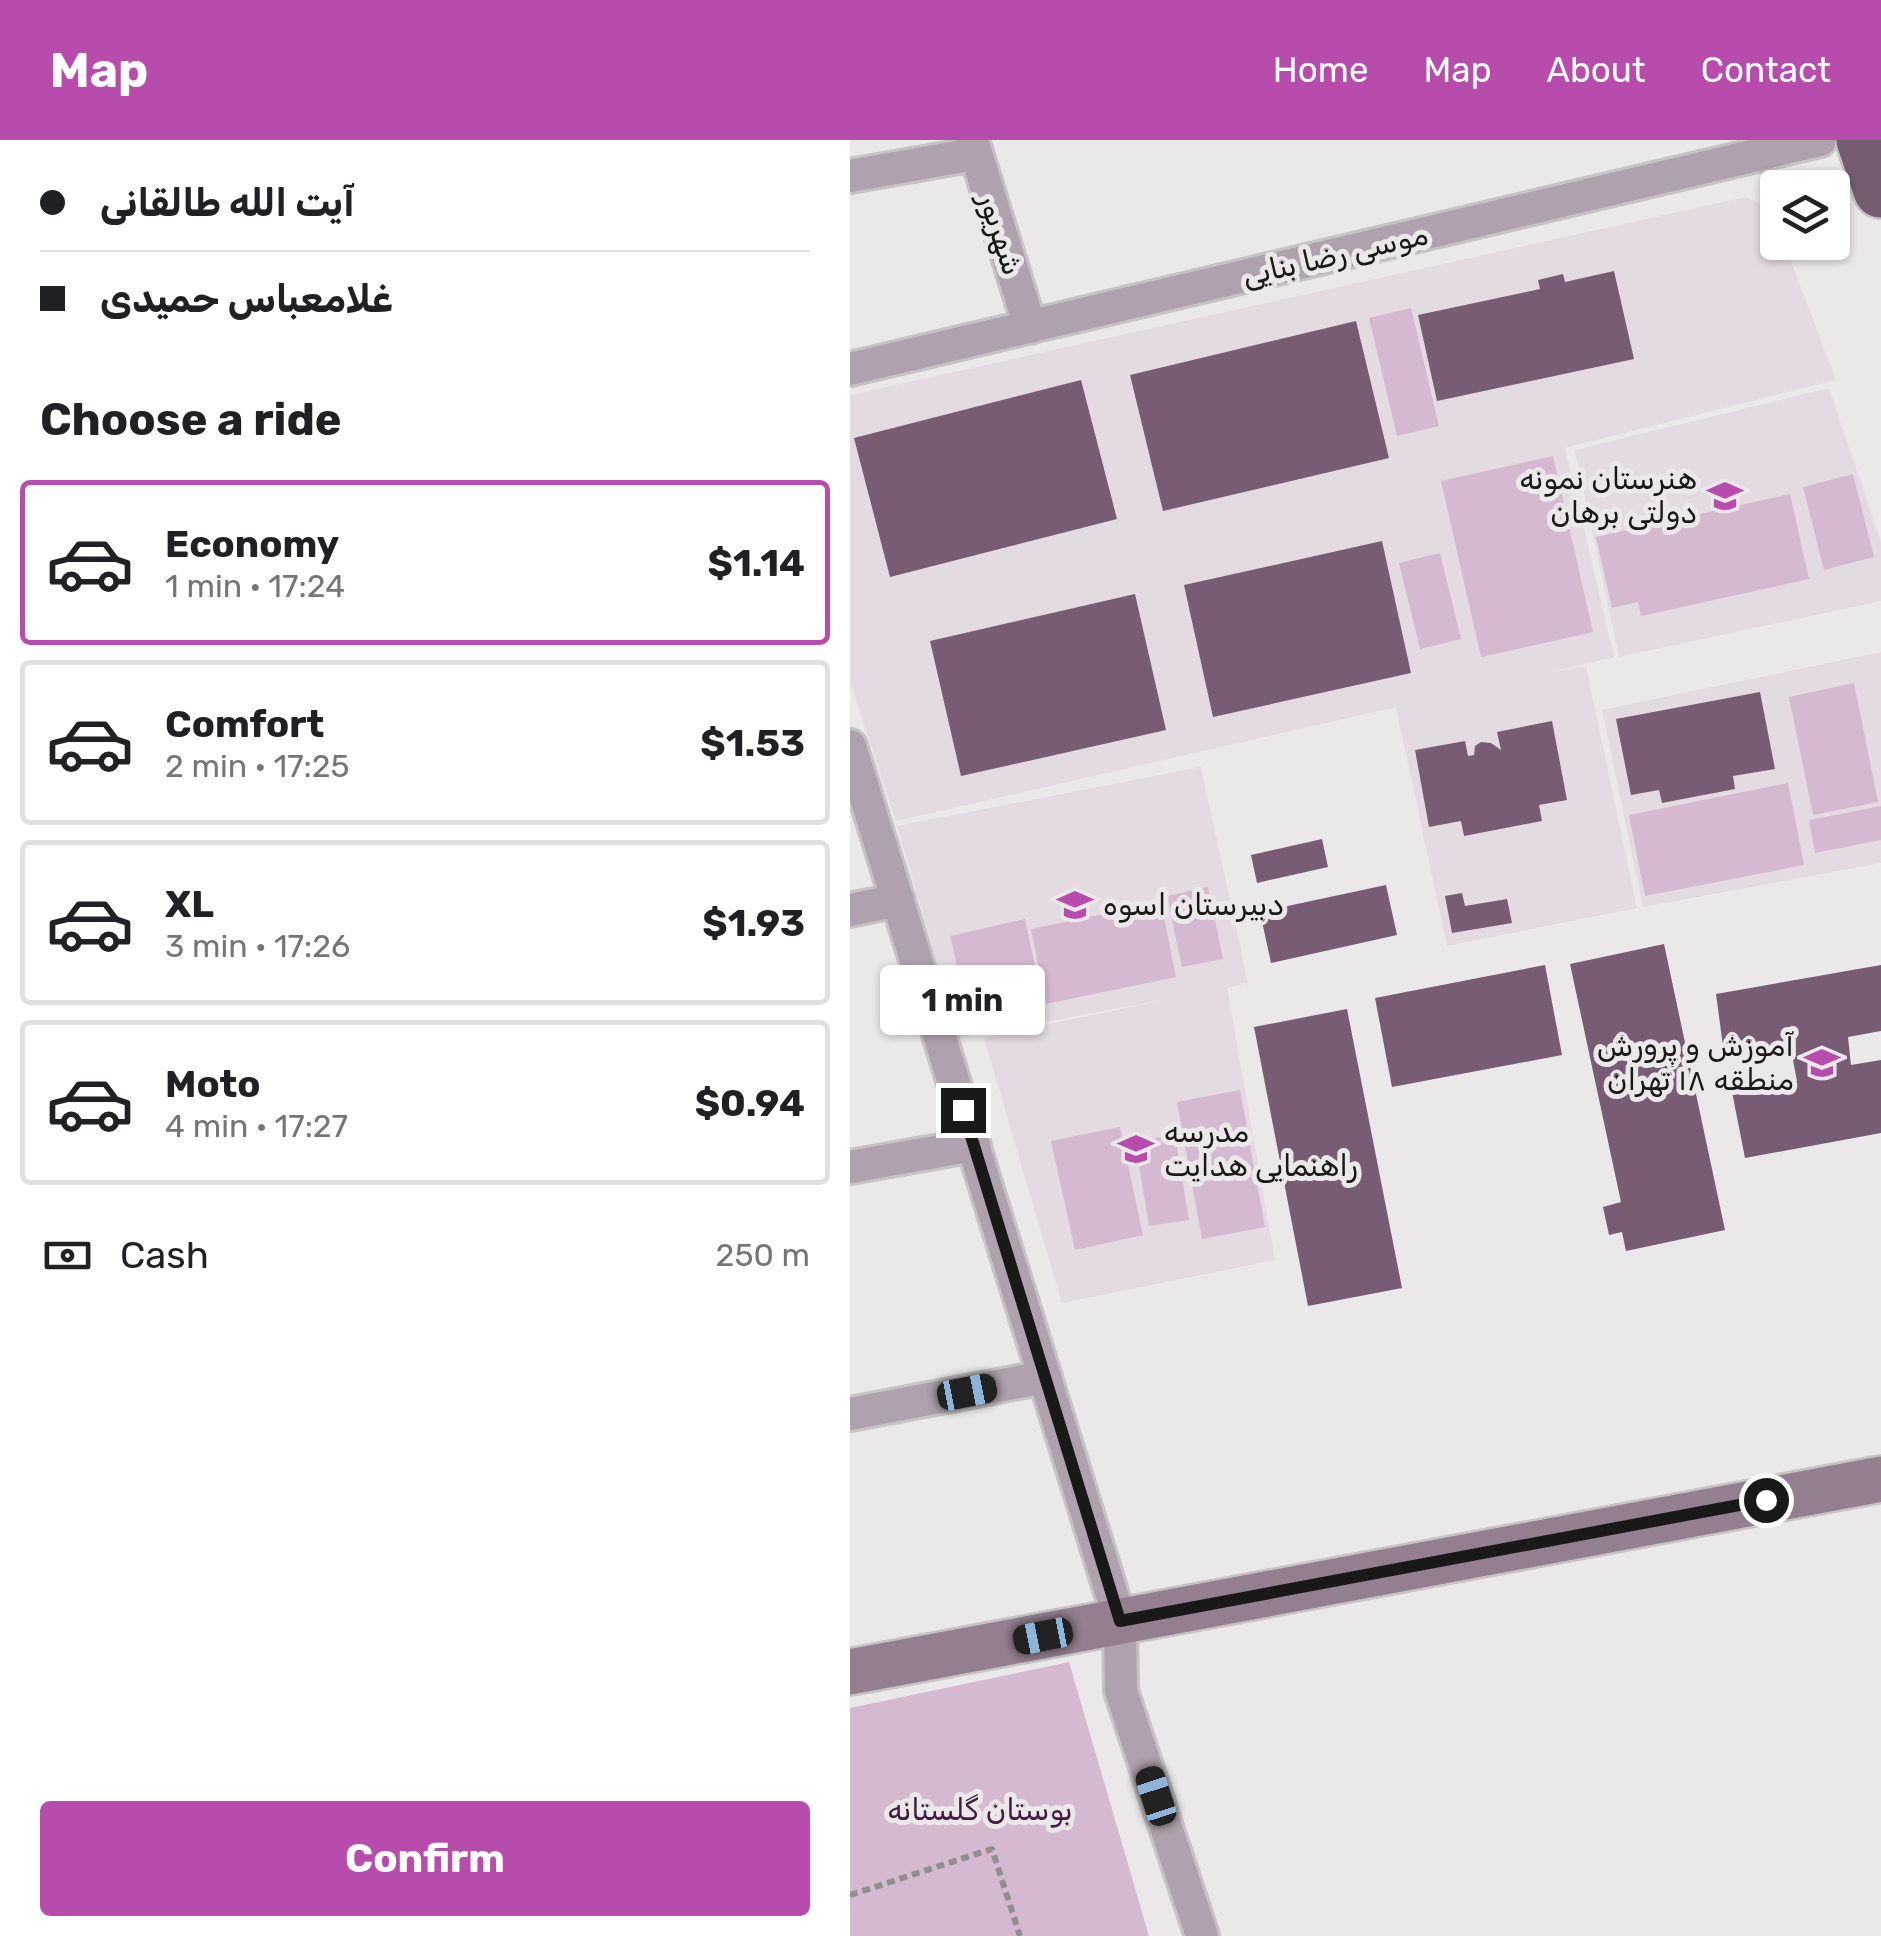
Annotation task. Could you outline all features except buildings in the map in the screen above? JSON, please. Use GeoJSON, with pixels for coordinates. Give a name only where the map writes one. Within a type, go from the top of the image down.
{"type":"FeatureCollection","features":[{"type":"Feature","properties":{"kind":"highway"},"geometry":{"type":"LineString","coordinates":[[1864,140],[1881,190]]}},
{"type":"Feature","properties":{"kind":"main road"},"geometry":{"type":"LineString","coordinates":[[850,1672],[1881,1479]]}},
{"type":"Feature","properties":{"kind":"street","name":"موسی رضا بنایی"},"geometry":{"type":"LineString","coordinates":[[850,369],[1030,328],[1749,148],[1820,140]]}},
{"type":"Feature","properties":{"kind":"street"},"geometry":{"type":"LineString","coordinates":[[850,176],[974,147]]}},
{"type":"Feature","properties":{"kind":"street","name":"شهریور"},"geometry":{"type":"LineString","coordinates":[[974,147],[1030,328]]}},
{"type":"Feature","properties":{"kind":"street"},"geometry":{"type":"LineString","coordinates":[[850,746],[1120,1621],[1121,1691],[1202,1936]]}},
{"type":"Feature","properties":{"kind":"street"},"geometry":{"type":"LineString","coordinates":[[850,910],[898,900]]}},
{"type":"Feature","properties":{"kind":"street"},"geometry":{"type":"LineString","coordinates":[[850,1167],[974,1145]]}},
{"type":"Feature","properties":{"kind":"street"},"geometry":{"type":"LineString","coordinates":[[850,1414],[1045,1377]]}},
{"type":"Feature","properties":{"kind":"path"},"geometry":{"type":"LineString","coordinates":[[850,1895],[992,1849],[1020,1936]]}},
{"type":"Feature","properties":{"kind":"shaded area"},"geometry":{"type":"Polygon","coordinates":[[[1746,197],[1760,203],[1760,260],[1790,260],[1836,380],[1565,448],[1614,657],[1552,672],[1586,666],[1637,908],[1447,946],[1396,707],[896,821],[850,682],[850,395],[1746,197]]]}},
{"type":"Feature","properties":{"kind":"shaded area","name":"هنرستان نمونه دولتی برهان"},"geometry":{"type":"Polygon","coordinates":[[[1829,388],[1881,542],[1881,601],[1619,657],[1575,450],[1829,388]]]}},
{"type":"Feature","properties":{"kind":"shaded area"},"geometry":{"type":"Polygon","coordinates":[[[1881,652],[1881,863],[1643,907],[1602,710],[1881,652]]]}},
{"type":"Feature","properties":{"kind":"shaded area"},"geometry":{"type":"Polygon","coordinates":[[[1201,767],[1248,983],[1227,988],[1275,1260],[1062,1303],[984,1038],[1163,1000],[959,1038],[897,826],[1201,767]]]}},
{"type":"Feature","properties":{"kind":"green space"},"geometry":{"type":"Polygon","coordinates":[[[1411,308],[1439,426],[1397,436],[1369,318],[1411,308]]]}},
{"type":"Feature","properties":{"kind":"green space"},"geometry":{"type":"Polygon","coordinates":[[[1553,456],[1593,632],[1481,657],[1441,481],[1553,456]]]}},
{"type":"Feature","properties":{"kind":"green space"},"geometry":{"type":"Polygon","coordinates":[[[1853,474],[1874,557],[1824,570],[1803,487],[1853,474]]]}},
{"type":"Feature","properties":{"kind":"green space"},"geometry":{"type":"Polygon","coordinates":[[[1790,494],[1809,579],[1641,616],[1638,602],[1612,608],[1596,537],[1790,494]]]}},
{"type":"Feature","properties":{"kind":"green space"},"geometry":{"type":"Polygon","coordinates":[[[1440,553],[1461,639],[1420,649],[1399,563],[1440,553]]]}},
{"type":"Feature","properties":{"kind":"green space"},"geometry":{"type":"Polygon","coordinates":[[[1854,683],[1878,802],[1813,815],[1789,697],[1854,683]]]}},
{"type":"Feature","properties":{"kind":"green space"},"geometry":{"type":"Polygon","coordinates":[[[1788,783],[1804,865],[1645,896],[1629,815],[1788,783]]]}},
{"type":"Feature","properties":{"kind":"green space"},"geometry":{"type":"Polygon","coordinates":[[[1881,806],[1881,840],[1815,853],[1809,820],[1881,806]]]}},
{"type":"Feature","properties":{"kind":"green space"},"geometry":{"type":"Polygon","coordinates":[[[1208,887],[1223,959],[1182,967],[1167,896],[1208,887]]]}},
{"type":"Feature","properties":{"kind":"green space"},"geometry":{"type":"Polygon","coordinates":[[[1161,902],[1176,977],[1046,1004],[1031,929],[1161,902]]]}},
{"type":"Feature","properties":{"kind":"green space"},"geometry":{"type":"Polygon","coordinates":[[[1025,919],[1039,984],[965,1001],[950,936],[1025,919]]]}},
{"type":"Feature","properties":{"kind":"green space"},"geometry":{"type":"Polygon","coordinates":[[[1240,1090],[1265,1227],[1202,1239],[1177,1102],[1240,1090]]]}},
{"type":"Feature","properties":{"kind":"green space"},"geometry":{"type":"Polygon","coordinates":[[[1120,1127],[1143,1235],[1075,1250],[1051,1141],[1120,1127]]]}},
{"type":"Feature","properties":{"kind":"green space"},"geometry":{"type":"Polygon","coordinates":[[[1175,1135],[1189,1220],[1149,1226],[1135,1141],[1175,1135]]]}},
{"type":"Feature","properties":{"kind":"green space","name":"بوستان گلستانه"},"geometry":{"type":"Polygon","coordinates":[[[1069,1662],[1149,1936],[850,1936],[850,1708],[1069,1662]]]}},
{"type":"Feature","properties":{"kind":"place","name":"هنرستان نمونه دولتی برهان"},"geometry":{"type":"Point","coordinates":[1725,496]}},
{"type":"Feature","properties":{"kind":"place","name":"دبیرستان اسوه"},"geometry":{"type":"Point","coordinates":[1075,905]}},
{"type":"Feature","properties":{"kind":"place","name":"آموزش و پرورش منطقه ۱۸ تهران"},"geometry":{"type":"Point","coordinates":[1822,1063]}},
{"type":"Feature","properties":{"kind":"place","name":"مدرسه راهنمایی هدایت"},"geometry":{"type":"Point","coordinates":[1136,1149]}},
{"type":"Feature","properties":{"kind":"route"},"geometry":{"type":"LineString","coordinates":[[963,1110],[1120,1621],[1766,1500]]}}]}
